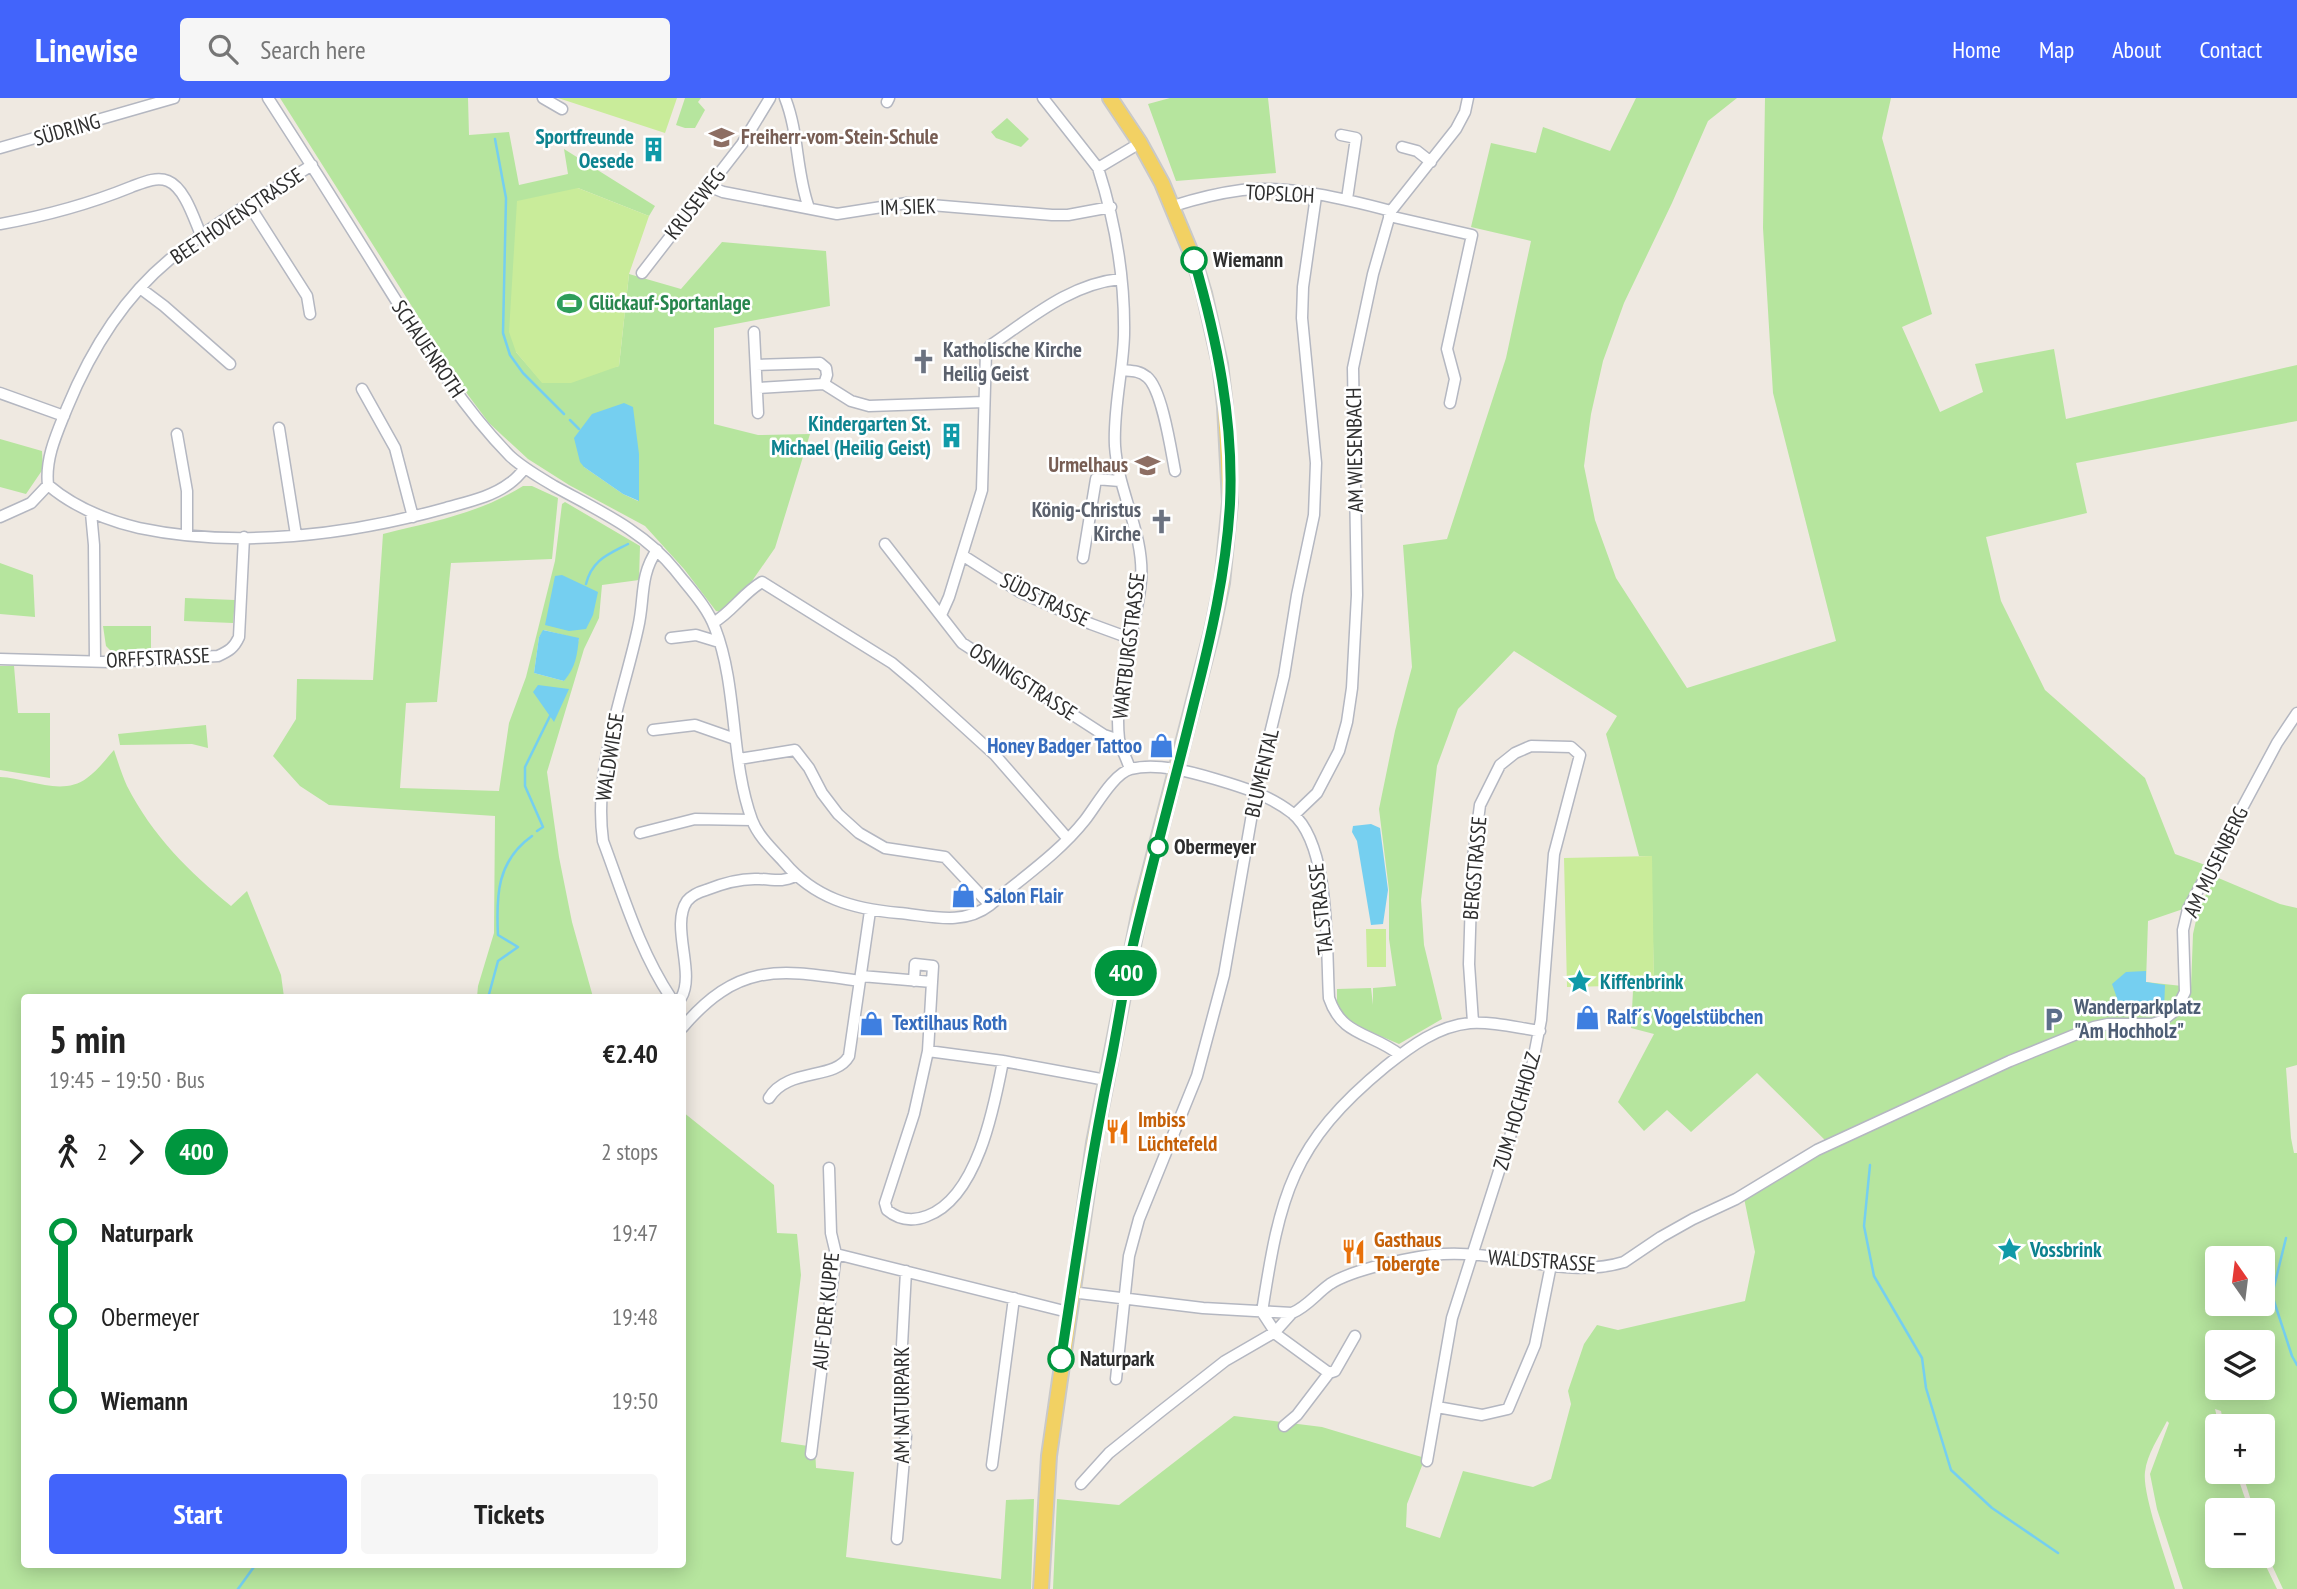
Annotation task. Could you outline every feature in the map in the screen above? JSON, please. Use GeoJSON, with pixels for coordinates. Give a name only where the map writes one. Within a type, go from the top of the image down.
{"type":"FeatureCollection","features":[{"type":"Feature","properties":{"kind":"main road"},"geometry":{"type":"LineString","coordinates":[[1041,1589],[1049,1456],[1094,1143],[1140,910],[1178,769],[1222,583],[1230,502],[1223,385],[1194,260],[1173,206],[1140,143],[1110,98]]}},
{"type":"Feature","properties":{"kind":"street","name":"SÜDRING"},"geometry":{"type":"LineString","coordinates":[[0,148],[174,98]]}},
{"type":"Feature","properties":{"kind":"street","name":"SCHAUENROTH"},"geometry":{"type":"LineString","coordinates":[[268,98],[401,309],[461,400],[484,428],[525,468],[648,541],[699,600],[713,623],[719,642],[752,820]]}},
{"type":"Feature","properties":{"kind":"street"},"geometry":{"type":"LineString","coordinates":[[542,98],[562,109]]}},
{"type":"Feature","properties":{"kind":"street","name":"KRUSEWEG"},"geometry":{"type":"LineString","coordinates":[[642,273],[741,144],[770,98]]}},
{"type":"Feature","properties":{"kind":"street"},"geometry":{"type":"LineString","coordinates":[[785,98],[791,113],[799,170],[809,208]]}},
{"type":"Feature","properties":{"kind":"street","name":"WARTBURGSTRASSE"},"geometry":{"type":"LineString","coordinates":[[1043,98],[1098,168],[1111,207],[1124,334],[1115,445],[1137,543],[1141,579],[1132,639],[1122,681],[1119,740],[1130,769]]}},
{"type":"Feature","properties":{"kind":"street","name":"AM WIESENBACH"},"geometry":{"type":"LineString","coordinates":[[1294,815],[1317,793],[1339,751],[1352,688],[1357,595],[1353,368],[1373,274],[1390,214],[1456,129],[1465,112],[1468,98]]}},
{"type":"Feature","properties":{"kind":"street"},"geometry":{"type":"LineString","coordinates":[[1341,135],[1356,138],[1347,199]]}},
{"type":"Feature","properties":{"kind":"street"},"geometry":{"type":"LineString","coordinates":[[1098,168],[1140,143]]}},
{"type":"Feature","properties":{"kind":"street"},"geometry":{"type":"LineString","coordinates":[[1402,147],[1417,151],[1431,162]]}},
{"type":"Feature","properties":{"kind":"street","name":"BEETHOVENSTRASSE"},"geometry":{"type":"LineString","coordinates":[[48,485],[46,471],[49,456],[80,376],[96,346],[119,313],[168,261],[201,235],[312,165]]}},
{"type":"Feature","properties":{"kind":"street"},"geometry":{"type":"LineString","coordinates":[[0,224],[30,219],[102,199],[150,180],[167,180],[179,189],[201,235]]}},
{"type":"Feature","properties":{"kind":"street","name":"IM SIEK"},"geometry":{"type":"LineString","coordinates":[[708,186],[723,192],[837,214],[907,204],[1068,215],[1111,207]]}},
{"type":"Feature","properties":{"kind":"street","name":"TOPSLOH"},"geometry":{"type":"LineString","coordinates":[[1173,206],[1241,190],[1274,190],[1347,199],[1390,214],[1472,235],[1447,349],[1455,379],[1450,403]]}},
{"type":"Feature","properties":{"kind":"street","name":"BLUMENTAL"},"geometry":{"type":"LineString","coordinates":[[1116,1378],[1129,1256],[1139,1219],[1197,1076],[1224,975],[1256,791],[1284,676],[1314,515],[1316,463],[1302,318],[1303,286],[1316,196]]}},
{"type":"Feature","properties":{"kind":"street"},"geometry":{"type":"LineString","coordinates":[[249,205],[307,296],[310,314]]}},
{"type":"Feature","properties":{"kind":"street"},"geometry":{"type":"LineString","coordinates":[[941,615],[950,597],[982,490],[986,351],[1066,295],[1102,281],[1120,279]]}},
{"type":"Feature","properties":{"kind":"street"},"geometry":{"type":"LineString","coordinates":[[140,288],[230,364]]}},
{"type":"Feature","properties":{"kind":"street"},"geometry":{"type":"LineString","coordinates":[[754,332],[758,413]]}},
{"type":"Feature","properties":{"kind":"street"},"geometry":{"type":"LineString","coordinates":[[756,365],[820,363],[826,368],[824,384]]}},
{"type":"Feature","properties":{"kind":"street"},"geometry":{"type":"LineString","coordinates":[[1121,370],[1138,372],[1149,378],[1162,410],[1175,471]]}},
{"type":"Feature","properties":{"kind":"street"},"geometry":{"type":"LineString","coordinates":[[758,388],[824,384],[852,401],[869,406],[984,397]]}},
{"type":"Feature","properties":{"kind":"street"},"geometry":{"type":"LineString","coordinates":[[362,389],[395,448],[413,517]]}},
{"type":"Feature","properties":{"kind":"street"},"geometry":{"type":"LineString","coordinates":[[0,393],[64,416]]}},
{"type":"Feature","properties":{"kind":"street"},"geometry":{"type":"LineString","coordinates":[[279,428],[296,535]]}},
{"type":"Feature","properties":{"kind":"street"},"geometry":{"type":"LineString","coordinates":[[177,434],[187,491],[187,536]]}},
{"type":"Feature","properties":{"kind":"street"},"geometry":{"type":"LineString","coordinates":[[0,517],[31,503],[48,485],[91,513],[138,527],[187,536],[296,535],[336,531],[413,517],[495,492],[510,484],[525,468]]}},
{"type":"Feature","properties":{"kind":"street"},"geometry":{"type":"LineString","coordinates":[[1083,558],[1096,479],[1121,481]]}},
{"type":"Feature","properties":{"kind":"street"},"geometry":{"type":"LineString","coordinates":[[0,659],[95,661],[94,545],[91,513]]}},
{"type":"Feature","properties":{"kind":"street","name":"ORFFSTRASSE"},"geometry":{"type":"LineString","coordinates":[[95,661],[218,656],[234,647],[239,637],[244,537]]}},
{"type":"Feature","properties":{"kind":"street","name":"OSNINGSTRASSE"},"geometry":{"type":"LineString","coordinates":[[885,544],[962,643],[1104,735],[1119,740]]}},
{"type":"Feature","properties":{"kind":"street","name":"WALDWIESE"},"geometry":{"type":"LineString","coordinates":[[657,550],[645,573],[639,625],[610,742],[602,787],[601,828],[603,841],[635,926],[653,970],[668,994]]}},
{"type":"Feature","properties":{"kind":"street","name":"SÜDSTRASSE"},"geometry":{"type":"LineString","coordinates":[[962,555],[1020,592],[1132,639]]}},
{"type":"Feature","properties":{"kind":"street"},"geometry":{"type":"LineString","coordinates":[[713,623],[726,616],[753,587],[762,583],[806,608],[892,663],[938,702],[995,755],[1069,839]]}},
{"type":"Feature","properties":{"kind":"street"},"geometry":{"type":"LineString","coordinates":[[671,638],[696,635],[719,642]]}},
{"type":"Feature","properties":{"kind":"street","name":"AM MUSENBERG"},"geometry":{"type":"LineString","coordinates":[[1893,1114],[2081,1030],[2108,1024],[2152,1024],[2162,1021],[2176,1010],[2185,992],[2183,930],[2189,909],[2277,743],[2297,713]]}},
{"type":"Feature","properties":{"kind":"street"},"geometry":{"type":"LineString","coordinates":[[653,730],[695,725],[735,739]]}},
{"type":"Feature","properties":{"kind":"street","name":"BERGSTRASSE"},"geometry":{"type":"LineString","coordinates":[[1473,1023],[1469,964],[1472,865],[1480,805],[1500,765],[1515,753],[1531,746],[1571,747],[1580,755]]}},
{"type":"Feature","properties":{"kind":"street"},"geometry":{"type":"LineString","coordinates":[[739,759],[795,750],[838,814],[859,833],[885,848],[946,857],[990,905]]}},
{"type":"Feature","properties":{"kind":"street","name":"ZUM HOCHHOLZ"},"geometry":{"type":"LineString","coordinates":[[1427,1461],[1452,1318],[1531,1072],[1540,1031],[1555,855],[1580,755]]}},
{"type":"Feature","properties":{"kind":"street"},"geometry":{"type":"LineString","coordinates":[[640,833],[695,820],[752,820],[760,834],[802,883],[834,900],[870,911],[959,918],[977,915],[1069,839],[1116,777],[1130,769]]}},
{"type":"Feature","properties":{"kind":"street","name":"TALSTRASSE"},"geometry":{"type":"LineString","coordinates":[[1130,769],[1178,769],[1256,791],[1294,815],[1316,854],[1322,878],[1329,998],[1334,1012],[1344,1025],[1389,1046],[1400,1055]]}},
{"type":"Feature","properties":{"kind":"street"},"geometry":{"type":"LineString","coordinates":[[683,994],[686,985],[682,927],[687,901],[695,894],[733,880],[782,882],[796,876]]}},
{"type":"Feature","properties":{"kind":"street"},"geometry":{"type":"LineString","coordinates":[[769,1098],[772,1092],[788,1082],[811,1073],[837,1069],[845,1064],[851,1048],[870,911]]}},
{"type":"Feature","properties":{"kind":"street"},"geometry":{"type":"LineString","coordinates":[[914,981],[915,964],[933,966],[928,1051],[914,1114],[885,1203],[887,1210],[895,1217],[908,1220],[940,1211],[958,1193],[979,1153],[993,1114],[1003,1061]]}},
{"type":"Feature","properties":{"kind":"street"},"geometry":{"type":"LineString","coordinates":[[686,1015],[732,985],[766,974],[785,972],[932,982]]}},
{"type":"Feature","properties":{"kind":"street"},"geometry":{"type":"LineString","coordinates":[[1329,1373],[1275,1332],[1262,1311],[1278,1221],[1301,1159],[1322,1127],[1341,1106],[1400,1055],[1425,1038],[1449,1027],[1473,1023],[1540,1031]]}},
{"type":"Feature","properties":{"kind":"street"},"geometry":{"type":"LineString","coordinates":[[928,1051],[1003,1061],[1106,1080]]}},
{"type":"Feature","properties":{"kind":"street","name":"WALDSTRASSE"},"geometry":{"type":"LineString","coordinates":[[1082,1484],[1109,1453],[1225,1361],[1275,1332],[1292,1313],[1331,1284],[1347,1276],[1444,1254],[1551,1265],[1595,1266],[1624,1262],[1692,1219],[1736,1199],[1817,1150],[1893,1114]]}},
{"type":"Feature","properties":{"kind":"street","name":"AUF DER KUPPE"},"geometry":{"type":"LineString","coordinates":[[811,1454],[836,1254],[831,1233],[829,1168]]}},
{"type":"Feature","properties":{"kind":"street"},"geometry":{"type":"LineString","coordinates":[[836,1254],[1068,1312]]}},
{"type":"Feature","properties":{"kind":"street"},"geometry":{"type":"LineString","coordinates":[[1437,1407],[1482,1415],[1508,1409],[1535,1345],[1551,1265]]}},
{"type":"Feature","properties":{"kind":"street","name":"AM NATURPARK"},"geometry":{"type":"LineString","coordinates":[[897,1539],[906,1436],[899,1416],[905,1271]]}},
{"type":"Feature","properties":{"kind":"street"},"geometry":{"type":"LineString","coordinates":[[1071,1292],[1203,1308],[1292,1313]]}},
{"type":"Feature","properties":{"kind":"street"},"geometry":{"type":"LineString","coordinates":[[992,1465],[1014,1298]]}},
{"type":"Feature","properties":{"kind":"street"},"geometry":{"type":"LineString","coordinates":[[1284,1426],[1297,1415],[1329,1373],[1335,1371],[1355,1336]]}},
{"type":"Feature","properties":{"kind":"green space"},"geometry":{"type":"Polygon","coordinates":[[[280,98],[468,98],[469,135],[509,132],[519,185],[568,174],[564,149],[655,206],[649,216],[578,188],[516,352],[543,383],[619,366],[629,274],[681,289],[722,242],[826,251],[830,306],[714,328],[714,424],[758,435],[810,434],[775,548],[752,581],[722,612],[716,611],[684,569],[645,526],[569,485],[528,459],[489,423],[468,395],[280,98]],[[639,454],[584,467],[623,494],[638,501],[639,454]]]}},
{"type":"Feature","properties":{"kind":"green space"},"geometry":{"type":"Polygon","coordinates":[[[558,98],[677,98],[665,133],[558,98]]]}},
{"type":"Feature","properties":{"kind":"green space"},"geometry":{"type":"Polygon","coordinates":[[[685,98],[701,98],[698,102],[705,110],[695,128],[676,125],[685,98]]]}},
{"type":"Feature","properties":{"kind":"green space"},"geometry":{"type":"Polygon","coordinates":[[[1170,98],[1268,98],[1276,173],[1176,181],[1148,104],[1170,98]]]}},
{"type":"Feature","properties":{"kind":"green space"},"geometry":{"type":"Polygon","coordinates":[[[1636,98],[1737,98],[1708,121],[1624,303],[1603,361],[1591,414],[1584,466],[1595,520],[1616,578],[1687,688],[1836,641],[1773,393],[1763,228],[1765,98],[1891,98],[1882,138],[1932,314],[1902,327],[1940,412],[1983,392],[1975,364],[2054,349],[2066,419],[2297,365],[2297,421],[2076,463],[2087,513],[1986,537],[2001,601],[2045,690],[2145,778],[2175,854],[2208,866],[2186,908],[2148,921],[2146,982],[2191,987],[2193,934],[2199,907],[2216,877],[2280,904],[2297,908],[2297,1065],[2286,1068],[2291,1138],[2294,1153],[2297,1153],[2297,1589],[2283,1589],[2273,1568],[2275,1498],[2250,1498],[2246,1484],[2275,1484],[2275,1414],[2222,1414],[2215,1409],[2216,1414],[2205,1414],[2205,1484],[2240,1484],[2245,1498],[2205,1498],[2205,1568],[2267,1568],[2277,1589],[2183,1589],[2157,1509],[2150,1474],[2169,1423],[2167,1421],[2148,1459],[2145,1483],[2151,1513],[2175,1589],[1053,1589],[1057,1499],[1119,1505],[1234,1416],[1322,1427],[1425,1458],[1407,1504],[1406,1527],[1440,1538],[1463,1471],[1533,1487],[1551,1479],[1571,1404],[1568,1391],[1584,1344],[1597,1325],[1618,1330],[1745,1301],[1755,1252],[1744,1198],[1832,1147],[1757,1073],[1691,1132],[1667,1110],[1644,1131],[1618,1102],[1654,1034],[1631,1028],[1633,991],[1654,985],[1651,856],[1639,856],[1606,734],[1617,716],[1514,651],[1458,709],[1437,766],[1421,900],[1424,945],[1442,1019],[1399,1044],[1350,1023],[1337,1006],[1337,989],[1371,988],[1373,1005],[1373,988],[1396,986],[1389,939],[1389,890],[1379,809],[1412,667],[1403,545],[1447,539],[1506,358],[1531,241],[1471,227],[1491,143],[1536,153],[1543,127],[1610,151],[1636,98]]]}},
{"type":"Feature","properties":{"kind":"green space"},"geometry":{"type":"Polygon","coordinates":[[[1007,118],[1029,139],[1021,147],[996,138],[991,132],[1007,118]]]}},
{"type":"Feature","properties":{"kind":"green space","name":"Glückauf-Sportanlage"},"geometry":{"type":"Polygon","coordinates":[[[578,188],[649,216],[629,274],[619,366],[571,383],[542,383],[516,352],[509,332],[517,201],[578,188]]]}},
{"type":"Feature","properties":{"kind":"green space"},"geometry":{"type":"Polygon","coordinates":[[[0,439],[42,451],[43,469],[26,494],[0,487],[0,439]]]}},
{"type":"Feature","properties":{"kind":"green space"},"geometry":{"type":"Polygon","coordinates":[[[523,486],[532,486],[558,498],[552,559],[451,563],[437,702],[406,703],[400,788],[499,791],[509,723],[526,677],[555,561],[562,504],[565,502],[640,546],[639,580],[602,585],[599,618],[584,649],[547,772],[559,857],[572,922],[592,994],[477,994],[494,933],[495,816],[329,805],[300,786],[273,756],[296,719],[297,679],[373,680],[383,534],[455,516],[523,486]],[[544,630],[539,637],[534,673],[564,681],[579,639],[544,630]]]}},
{"type":"Feature","properties":{"kind":"green space"},"geometry":{"type":"Polygon","coordinates":[[[0,563],[33,575],[35,617],[0,614],[0,563]]]}},
{"type":"Feature","properties":{"kind":"green space"},"geometry":{"type":"Polygon","coordinates":[[[185,598],[235,600],[233,623],[184,621],[185,598]]]}},
{"type":"Feature","properties":{"kind":"green space"},"geometry":{"type":"Polygon","coordinates":[[[103,626],[151,626],[151,654],[115,655],[106,646],[103,626]]]}},
{"type":"Feature","properties":{"kind":"green space"},"geometry":{"type":"Polygon","coordinates":[[[0,666],[14,666],[18,713],[50,713],[50,778],[0,770],[0,666]]]}},
{"type":"Feature","properties":{"kind":"green space"},"geometry":{"type":"Polygon","coordinates":[[[206,725],[208,748],[192,744],[120,745],[118,734],[206,725]]]}},
{"type":"Feature","properties":{"kind":"green space"},"geometry":{"type":"Polygon","coordinates":[[[114,750],[125,782],[137,804],[173,852],[231,906],[247,891],[281,975],[284,994],[21,994],[21,1568],[686,1568],[686,1114],[774,1185],[777,1233],[797,1234],[801,1275],[781,1442],[815,1447],[816,1468],[854,1472],[846,1557],[1001,1579],[1006,1500],[1034,1499],[1031,1589],[0,1589],[0,777],[67,786],[87,778],[114,750]]]}},
{"type":"Feature","properties":{"kind":"green space"},"geometry":{"type":"Polygon","coordinates":[[[1652,856],[1654,985],[1567,987],[1564,858],[1652,856]]]}},
{"type":"Feature","properties":{"kind":"green space"},"geometry":{"type":"Polygon","coordinates":[[[1366,929],[1386,929],[1386,967],[1367,967],[1366,929]]]}},
{"type":"Feature","properties":{"kind":"water"},"geometry":{"type":"Polygon","coordinates":[[[624,403],[633,407],[639,454],[639,501],[623,494],[584,467],[580,462],[574,438],[592,414],[624,403]]]}},
{"type":"Feature","properties":{"kind":"water"},"geometry":{"type":"Polygon","coordinates":[[[562,575],[598,592],[593,615],[586,629],[569,631],[545,625],[555,576],[562,575]]]}},
{"type":"Feature","properties":{"kind":"water"},"geometry":{"type":"Polygon","coordinates":[[[543,630],[579,638],[577,655],[564,681],[534,673],[539,637],[543,630]]]}},
{"type":"Feature","properties":{"kind":"water"},"geometry":{"type":"Polygon","coordinates":[[[538,685],[569,689],[554,722],[533,692],[538,685]]]}},
{"type":"Feature","properties":{"kind":"water"},"geometry":{"type":"Polygon","coordinates":[[[1371,824],[1380,828],[1388,890],[1383,924],[1371,925],[1357,841],[1352,832],[1353,826],[1371,824]]]}},
{"type":"Feature","properties":{"kind":"water"},"geometry":{"type":"Polygon","coordinates":[[[2146,971],[2146,982],[2165,985],[2164,1010],[2146,1014],[2118,1001],[2112,984],[2126,972],[2146,971]]]}},
{"type":"Feature","properties":{"kind":"waterway"},"geometry":{"type":"LineString","coordinates":[[495,139],[506,198],[503,333],[510,355],[523,373],[564,414]]}},
{"type":"Feature","properties":{"kind":"waterway"},"geometry":{"type":"LineString","coordinates":[[570,420],[579,429]]}},
{"type":"Feature","properties":{"kind":"waterway"},"geometry":{"type":"LineString","coordinates":[[586,584],[596,564],[628,544]]}},
{"type":"Feature","properties":{"kind":"waterway"},"geometry":{"type":"LineString","coordinates":[[537,831],[543,827],[525,786],[525,767],[550,716]]}},
{"type":"Feature","properties":{"kind":"waterway"},"geometry":{"type":"LineString","coordinates":[[489,994],[498,961],[518,947],[498,935],[501,880],[512,856],[532,836]]}},
{"type":"Feature","properties":{"kind":"waterway"},"geometry":{"type":"LineString","coordinates":[[1870,1165],[1864,1226],[1874,1276],[1922,1358],[1926,1388],[1951,1470],[1992,1508],[2058,1553]]}},
{"type":"Feature","properties":{"kind":"waterway"},"geometry":{"type":"LineString","coordinates":[[2286,1238],[2272,1295],[2297,1365]]}},
{"type":"Feature","properties":{"kind":"waterway"},"geometry":{"type":"LineString","coordinates":[[238,1589],[253,1568]]}},
{"type":"Feature","properties":{"kind":"bus line","name":"400"},"geometry":{"type":"LineString","coordinates":[[1061,1359],[1094,1143],[1126,974],[1140,910],[1184,748],[1222,583],[1230,502],[1225,407],[1220,364],[1194,260]]}},
{"type":"Feature","properties":{"kind":"place","name":"Freiherr-vom-Stein-Schule"},"geometry":{"type":"Point","coordinates":[721,137]}},
{"type":"Feature","properties":{"kind":"place","name":"Sportfreunde Oesede"},"geometry":{"type":"Point","coordinates":[654,149]}},
{"type":"Feature","properties":{"kind":"place","name":"Wiemann"},"geometry":{"type":"Point","coordinates":[1194,260]}},
{"type":"Feature","properties":{"kind":"place","name":"Glückauf-Sportanlage"},"geometry":{"type":"Point","coordinates":[569,303]}},
{"type":"Feature","properties":{"kind":"place","name":"Katholische Kirche Heilig Geist"},"geometry":{"type":"Point","coordinates":[923,362]}},
{"type":"Feature","properties":{"kind":"place","name":"Kindergarten St. Michael (Heilig Geist)"},"geometry":{"type":"Point","coordinates":[951,436]}},
{"type":"Feature","properties":{"kind":"place","name":"Urmelhaus"},"geometry":{"type":"Point","coordinates":[1148,465]}},
{"type":"Feature","properties":{"kind":"place","name":"König-Christus Kirche"},"geometry":{"type":"Point","coordinates":[1161,522]}},
{"type":"Feature","properties":{"kind":"place","name":"Honey Badger Tattoo"},"geometry":{"type":"Point","coordinates":[1162,746]}},
{"type":"Feature","properties":{"kind":"place","name":"Obermeyer"},"geometry":{"type":"Point","coordinates":[1158,847]}},
{"type":"Feature","properties":{"kind":"place","name":"Salon Flair"},"geometry":{"type":"Point","coordinates":[964,896]}},
{"type":"Feature","properties":{"kind":"place","name":"Kiffenbrink"},"geometry":{"type":"Point","coordinates":[1580,982]}},
{"type":"Feature","properties":{"kind":"place","name":"Ralf´s Vogelstübchen"},"geometry":{"type":"Point","coordinates":[1587,1017]}},
{"type":"Feature","properties":{"kind":"place","name":"Wanderparkplatz \"Am Hochholz\""},"geometry":{"type":"Point","coordinates":[2054,1019]}},
{"type":"Feature","properties":{"kind":"place","name":"Textilhaus Roth"},"geometry":{"type":"Point","coordinates":[872,1023]}},
{"type":"Feature","properties":{"kind":"place","name":"Imbiss Lüchtefeld"},"geometry":{"type":"Point","coordinates":[1118,1132]}},
{"type":"Feature","properties":{"kind":"place","name":"Vossbrink"},"geometry":{"type":"Point","coordinates":[2010,1250]}},
{"type":"Feature","properties":{"kind":"place","name":"Gasthaus Tobergte"},"geometry":{"type":"Point","coordinates":[1354,1252]}},
{"type":"Feature","properties":{"kind":"place","name":"Naturpark"},"geometry":{"type":"Point","coordinates":[1061,1359]}}]}
